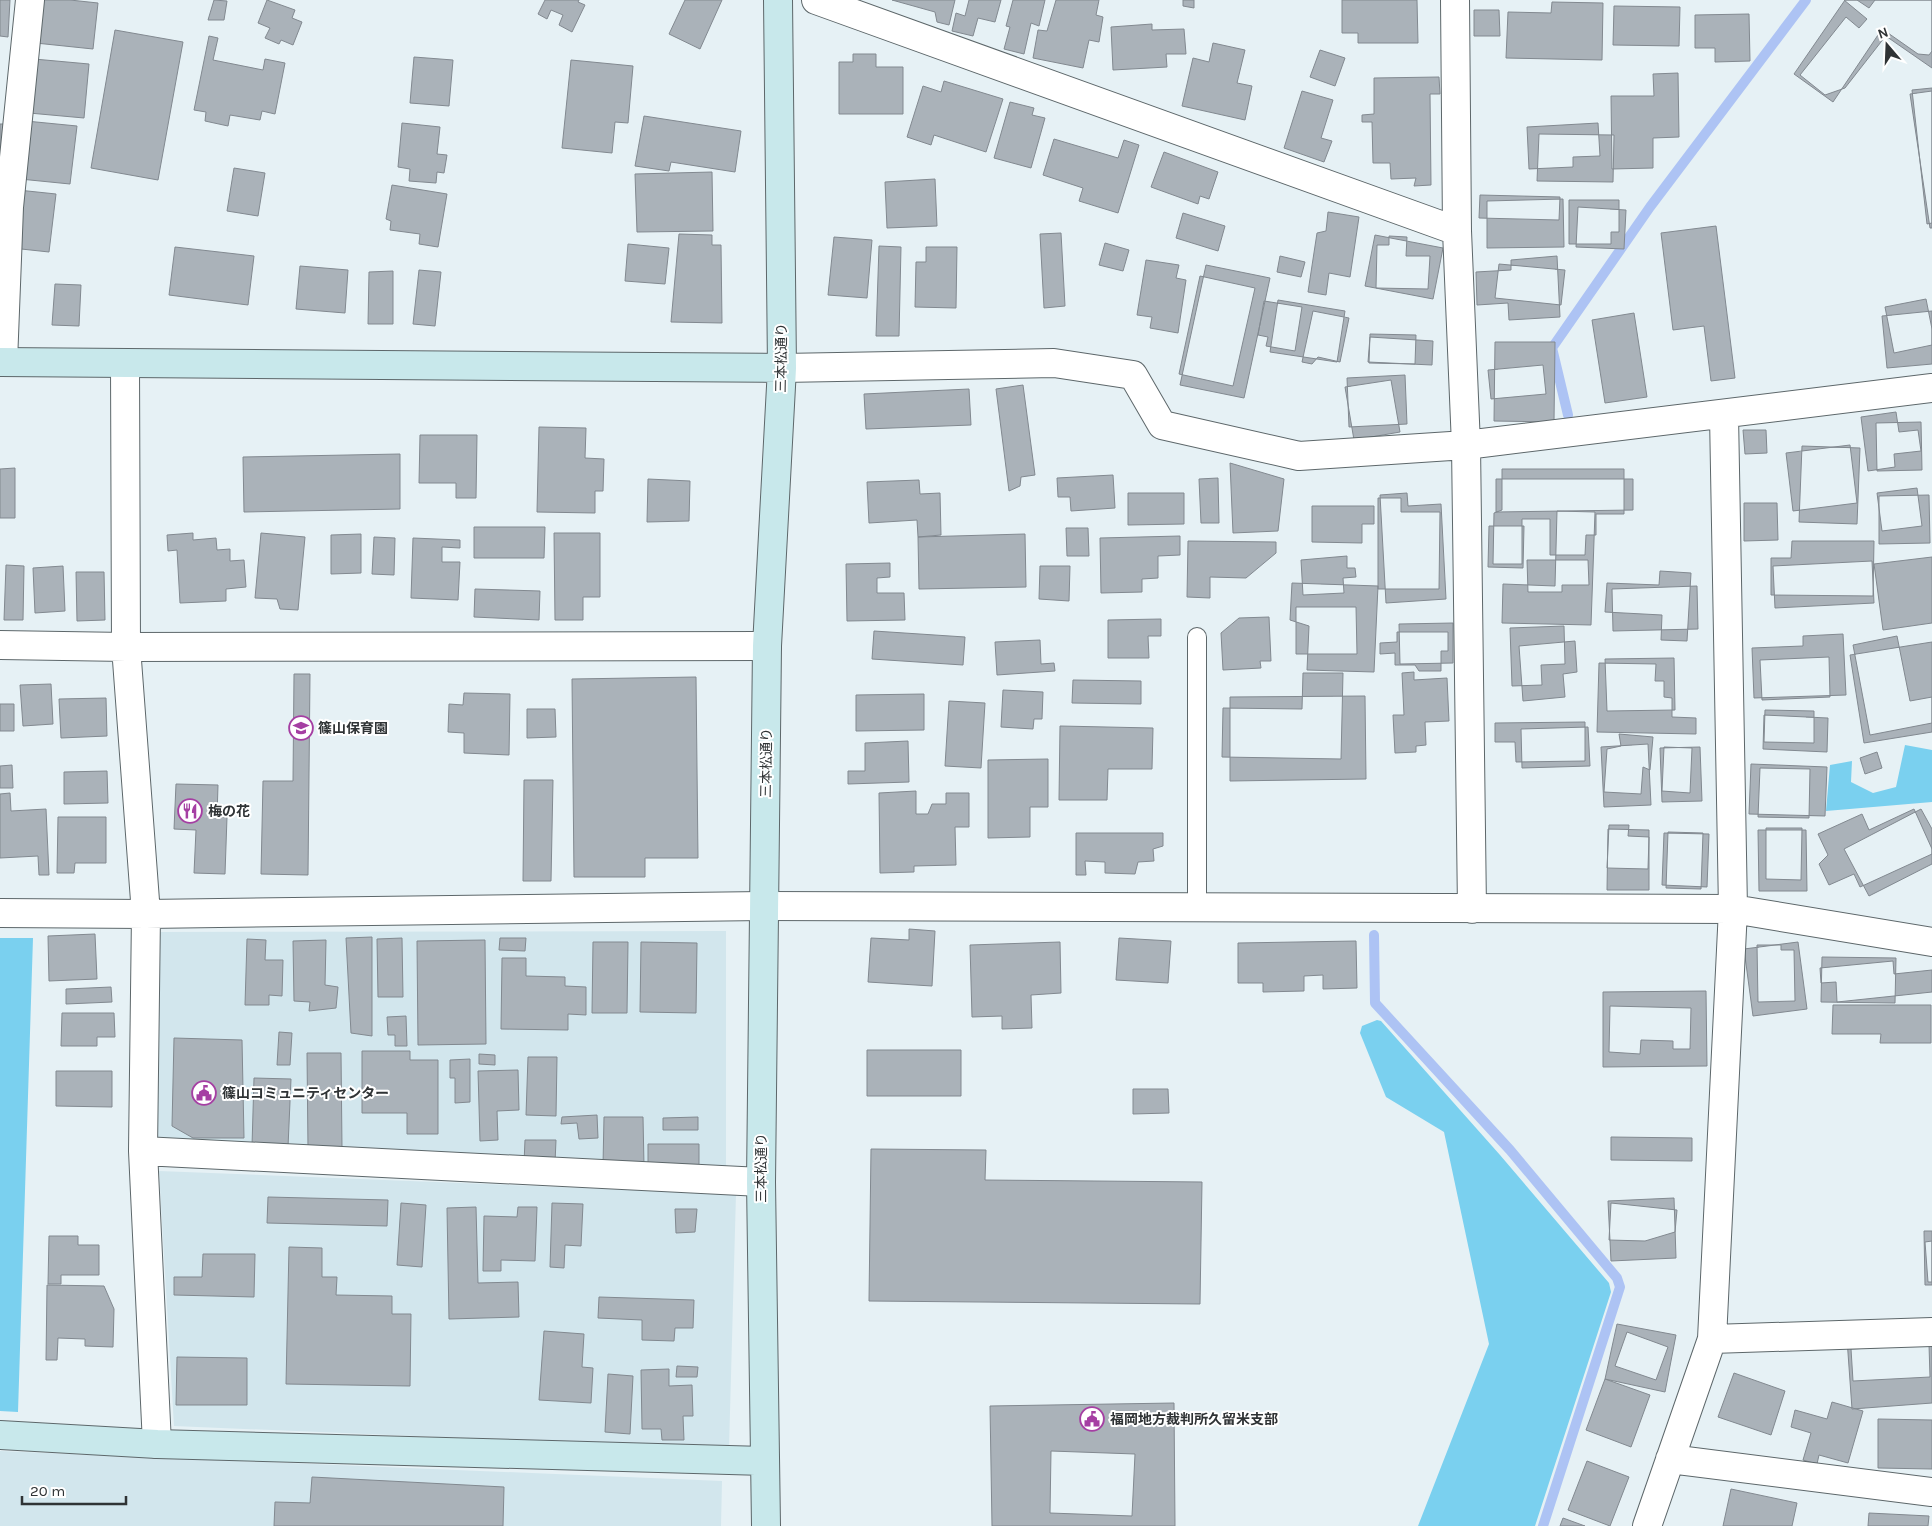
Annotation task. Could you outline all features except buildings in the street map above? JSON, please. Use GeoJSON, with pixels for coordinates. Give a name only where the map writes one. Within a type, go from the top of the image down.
{"type":"FeatureCollection","features":[{"type":"Feature","properties":{"kind":"street"},"geometry":{"type":"LineString","coordinates":[[30,0],[10,207],[1,362],[782,368],[1054,363],[1133,375],[1162,424],[1299,456],[1466,445],[1932,388]]}},
{"type":"Feature","properties":{"kind":"street","name":"三本松通り"},"geometry":{"type":"LineString","coordinates":[[766,1526],[761,1182],[763,906],[767,646],[782,368],[778,0]]}},
{"type":"Feature","properties":{"kind":"street"},"geometry":{"type":"LineString","coordinates":[[816,0],[1457,231]]}},
{"type":"Feature","properties":{"kind":"street"},"geometry":{"type":"LineString","coordinates":[[1455,0],[1457,231],[1466,445],[1472,909]]}},
{"type":"Feature","properties":{"kind":"street"},"geometry":{"type":"LineString","coordinates":[[125,364],[126,648],[146,914],[143,1151],[157,1444]]}},
{"type":"Feature","properties":{"kind":"street"},"geometry":{"type":"LineString","coordinates":[[1647,1526],[1712,1338],[1733,909],[1724,414]]}},
{"type":"Feature","properties":{"kind":"street"},"geometry":{"type":"LineString","coordinates":[[0,645],[126,648],[767,646]]}},
{"type":"Feature","properties":{"kind":"street"},"geometry":{"type":"LineString","coordinates":[[0,912],[146,914],[763,906],[1733,909],[1932,942]]}},
{"type":"Feature","properties":{"kind":"street"},"geometry":{"type":"LineString","coordinates":[[143,1151],[761,1182]]}},
{"type":"Feature","properties":{"kind":"street"},"geometry":{"type":"LineString","coordinates":[[1712,1338],[1932,1332]]}},
{"type":"Feature","properties":{"kind":"street"},"geometry":{"type":"LineString","coordinates":[[0,1435],[157,1444],[765,1461]]}},
{"type":"Feature","properties":{"kind":"street"},"geometry":{"type":"LineString","coordinates":[[1670,1459],[1932,1492]]}},
{"type":"Feature","properties":{"kind":"lane"},"geometry":{"type":"LineString","coordinates":[[1197,637],[1197,908]]}},
{"type":"Feature","properties":{"kind":"shaded area"},"geometry":{"type":"Polygon","coordinates":[[[1905,745],[1932,750],[1932,802],[1826,811],[1830,765],[1852,761],[1851,782],[1873,793],[1896,787],[1905,745]]]}},
{"type":"Feature","properties":{"kind":"shaded area"},"geometry":{"type":"Polygon","coordinates":[[[726,931],[726,1168],[157,1138],[160,932],[726,931]]]}},
{"type":"Feature","properties":{"kind":"shaded area"},"geometry":{"type":"Polygon","coordinates":[[[0,938],[33,938],[18,1412],[0,1411],[0,938]]]}},
{"type":"Feature","properties":{"kind":"shaded area"},"geometry":{"type":"Polygon","coordinates":[[[1377,1020],[1381,1021],[1500,1155],[1609,1283],[1611,1292],[1535,1526],[1418,1526],[1489,1344],[1444,1132],[1386,1097],[1360,1033],[1362,1026],[1377,1020]]]}},
{"type":"Feature","properties":{"kind":"shaded area"},"geometry":{"type":"Polygon","coordinates":[[[159,1171],[736,1194],[729,1449],[174,1426],[159,1171]]]}},
{"type":"Feature","properties":{"kind":"shaded area"},"geometry":{"type":"Polygon","coordinates":[[[0,1451],[722,1481],[721,1526],[0,1526],[0,1451]]]}},
{"type":"Feature","properties":{"kind":"waterway"},"geometry":{"type":"LineString","coordinates":[[1568,415],[1552,348],[1650,207],[1806,0]]}},
{"type":"Feature","properties":{"kind":"waterway"},"geometry":{"type":"LineString","coordinates":[[1374,935],[1375,1003],[1510,1150],[1617,1278],[1620,1287],[1543,1526]]}},
{"type":"Feature","properties":{"kind":"place","name":"篠山保育園"},"geometry":{"type":"Point","coordinates":[301,728]}},
{"type":"Feature","properties":{"kind":"place","name":"梅の花"},"geometry":{"type":"Point","coordinates":[190,811]}},
{"type":"Feature","properties":{"kind":"place","name":"篠山コミュニティセンター"},"geometry":{"type":"Point","coordinates":[204,1093]}},
{"type":"Feature","properties":{"kind":"place","name":"福岡地方裁判所久留米支部"},"geometry":{"type":"Point","coordinates":[1092,1419]}}]}
